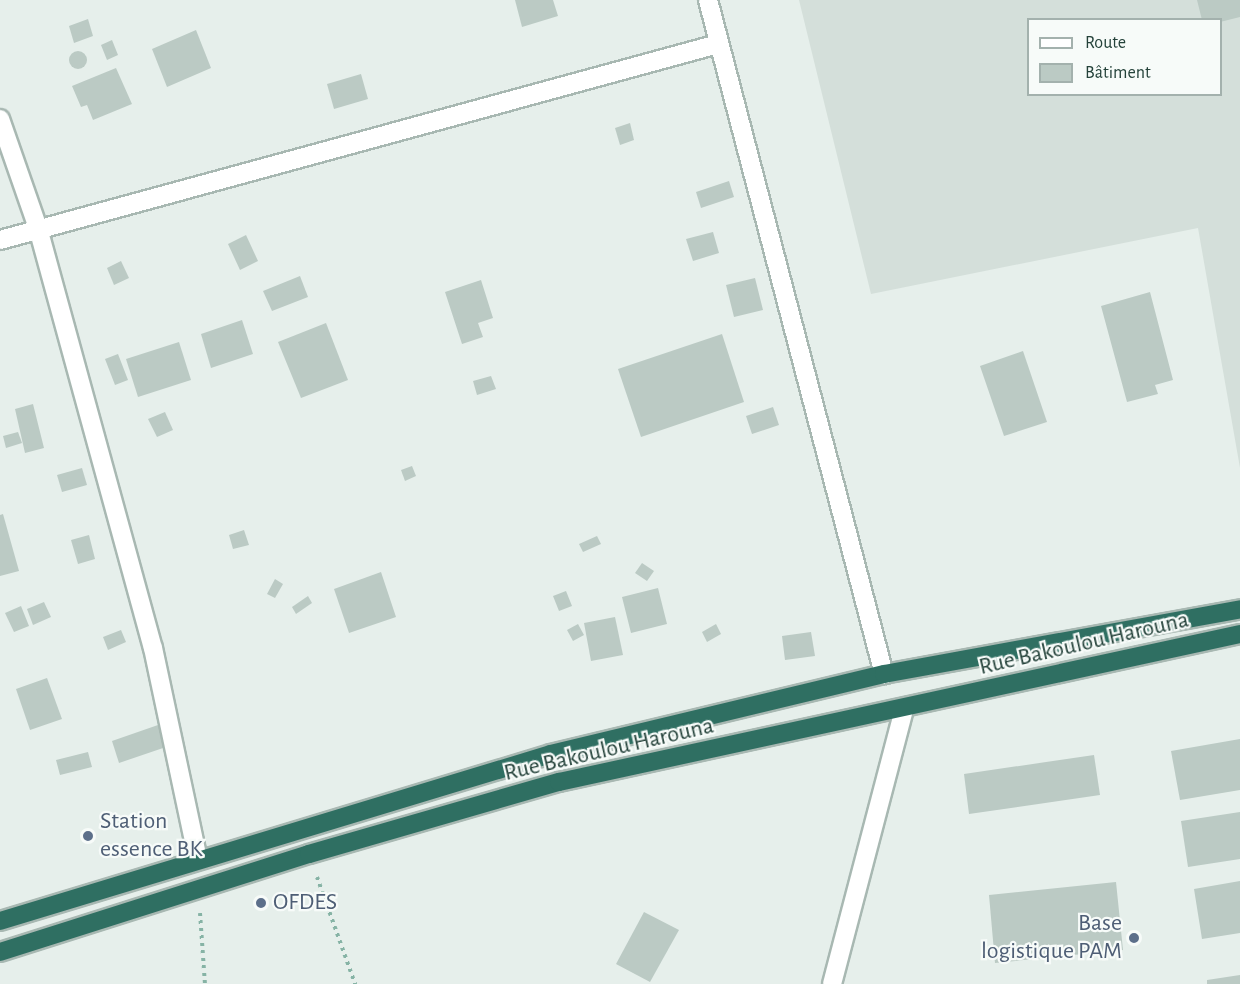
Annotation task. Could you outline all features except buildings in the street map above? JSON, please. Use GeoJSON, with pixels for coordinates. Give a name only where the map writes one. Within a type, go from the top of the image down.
{"type":"FeatureCollection","features":[{"type":"Feature","properties":{"kind":"highway","name":"Rue Bakoulou Harouna"},"geometry":{"type":"LineString","coordinates":[[0,921],[198,859],[551,754],[884,674],[1240,609]]}},
{"type":"Feature","properties":{"kind":"highway","name":"Rue Bakoulou Harouna"},"geometry":{"type":"LineString","coordinates":[[0,952],[309,854],[560,782],[904,709],[1160,649],[1240,634]]}},
{"type":"Feature","properties":{"kind":"street"},"geometry":{"type":"LineString","coordinates":[[708,0],[884,674]]}},
{"type":"Feature","properties":{"kind":"street"},"geometry":{"type":"LineString","coordinates":[[0,240],[718,44]]}},
{"type":"Feature","properties":{"kind":"street"},"geometry":{"type":"LineString","coordinates":[[0,120],[38,228],[153,648],[198,859]]}},
{"type":"Feature","properties":{"kind":"street"},"geometry":{"type":"LineString","coordinates":[[832,984],[904,709]]}},
{"type":"Feature","properties":{"kind":"path"},"geometry":{"type":"LineString","coordinates":[[309,854],[355,984]]}},
{"type":"Feature","properties":{"kind":"path"},"geometry":{"type":"LineString","coordinates":[[198,889],[205,984]]}},
{"type":"Feature","properties":{"kind":"shaded area"},"geometry":{"type":"Polygon","coordinates":[[[799,0],[1240,0],[1240,468],[1198,228],[871,294],[799,0]]]}},
{"type":"Feature","properties":{"kind":"place","name":"Station essence BK"},"geometry":{"type":"Point","coordinates":[88,836]}},
{"type":"Feature","properties":{"kind":"place","name":"OFDES"},"geometry":{"type":"Point","coordinates":[261,903]}},
{"type":"Feature","properties":{"kind":"place","name":"Base logistique PAM"},"geometry":{"type":"Point","coordinates":[1134,938]}}]}
